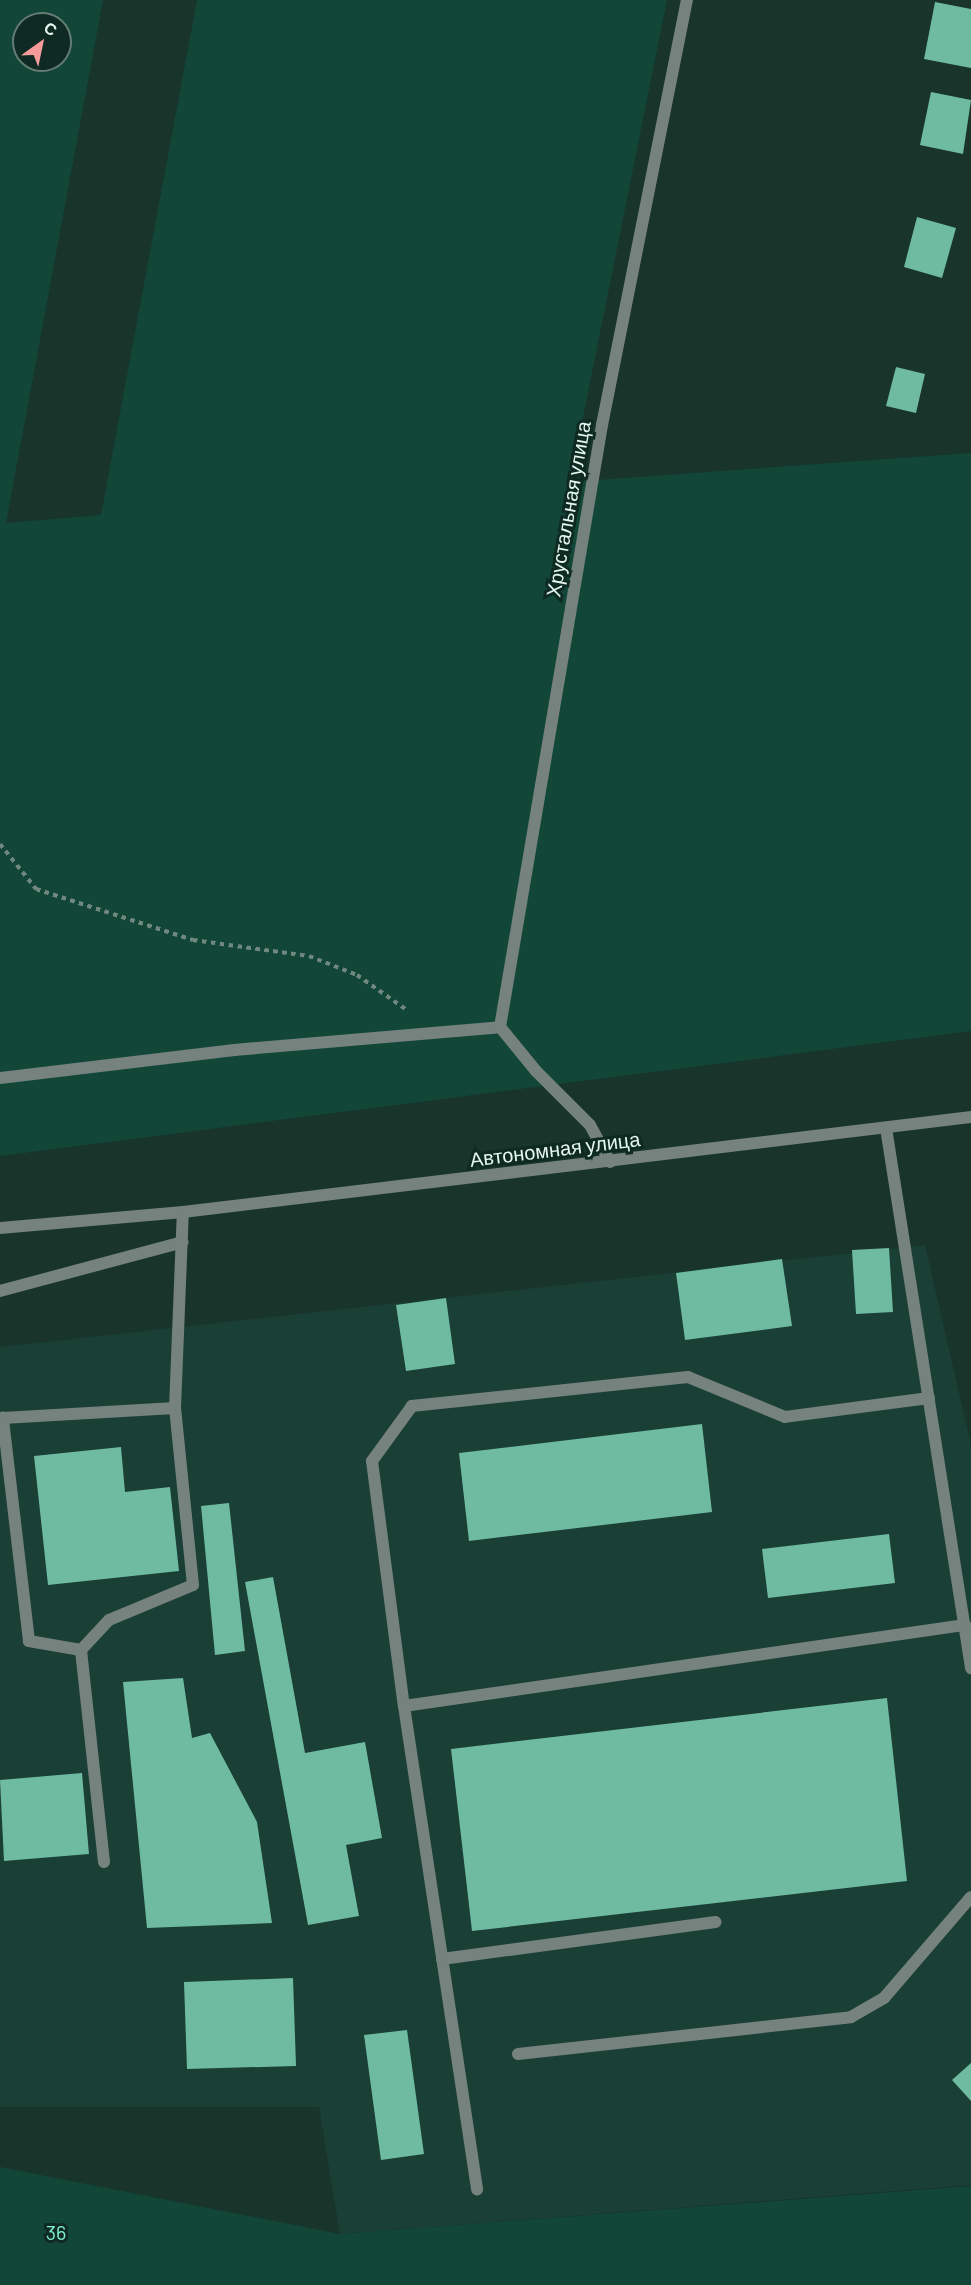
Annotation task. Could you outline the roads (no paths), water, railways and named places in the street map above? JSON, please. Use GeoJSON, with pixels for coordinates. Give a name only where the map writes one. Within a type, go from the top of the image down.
{"type":"FeatureCollection","features":[{"type":"Feature","properties":{"kind":"street","name":"Хрустальная улица"},"geometry":{"type":"LineString","coordinates":[[500,1027],[602,425],[687,0]]}},
{"type":"Feature","properties":{"kind":"street"},"geometry":{"type":"LineString","coordinates":[[0,1078],[234,1050],[500,1027],[536,1071],[590,1125],[610,1162]]}},
{"type":"Feature","properties":{"kind":"street","name":"Автономная улица"},"geometry":{"type":"LineString","coordinates":[[0,1228],[183,1212],[971,1117]]}},
{"type":"Feature","properties":{"kind":"street"},"geometry":{"type":"LineString","coordinates":[[886,1128],[971,1668]]}},
{"type":"Feature","properties":{"kind":"street"},"geometry":{"type":"LineString","coordinates":[[104,1862],[81,1650],[109,1620],[193,1585],[175,1408],[183,1212]]}},
{"type":"Feature","properties":{"kind":"street"},"geometry":{"type":"LineString","coordinates":[[0,1292],[183,1242]]}},
{"type":"Feature","properties":{"kind":"street"},"geometry":{"type":"LineString","coordinates":[[477,2190],[404,1706],[372,1461],[411,1406],[688,1377],[785,1417],[929,1398]]}},
{"type":"Feature","properties":{"kind":"street"},"geometry":{"type":"LineString","coordinates":[[81,1650],[29,1641],[3,1418],[175,1408]]}},
{"type":"Feature","properties":{"kind":"street"},"geometry":{"type":"LineString","coordinates":[[404,1706],[965,1625]]}},
{"type":"Feature","properties":{"kind":"street"},"geometry":{"type":"LineString","coordinates":[[518,2054],[851,2017],[884,1998],[971,1897]]}},
{"type":"Feature","properties":{"kind":"street"},"geometry":{"type":"LineString","coordinates":[[442,1959],[717,1922]]}},
{"type":"Feature","properties":{"kind":"park label","name":"36"},"geometry":{"type":"Point","coordinates":[56,2232]}}]}
